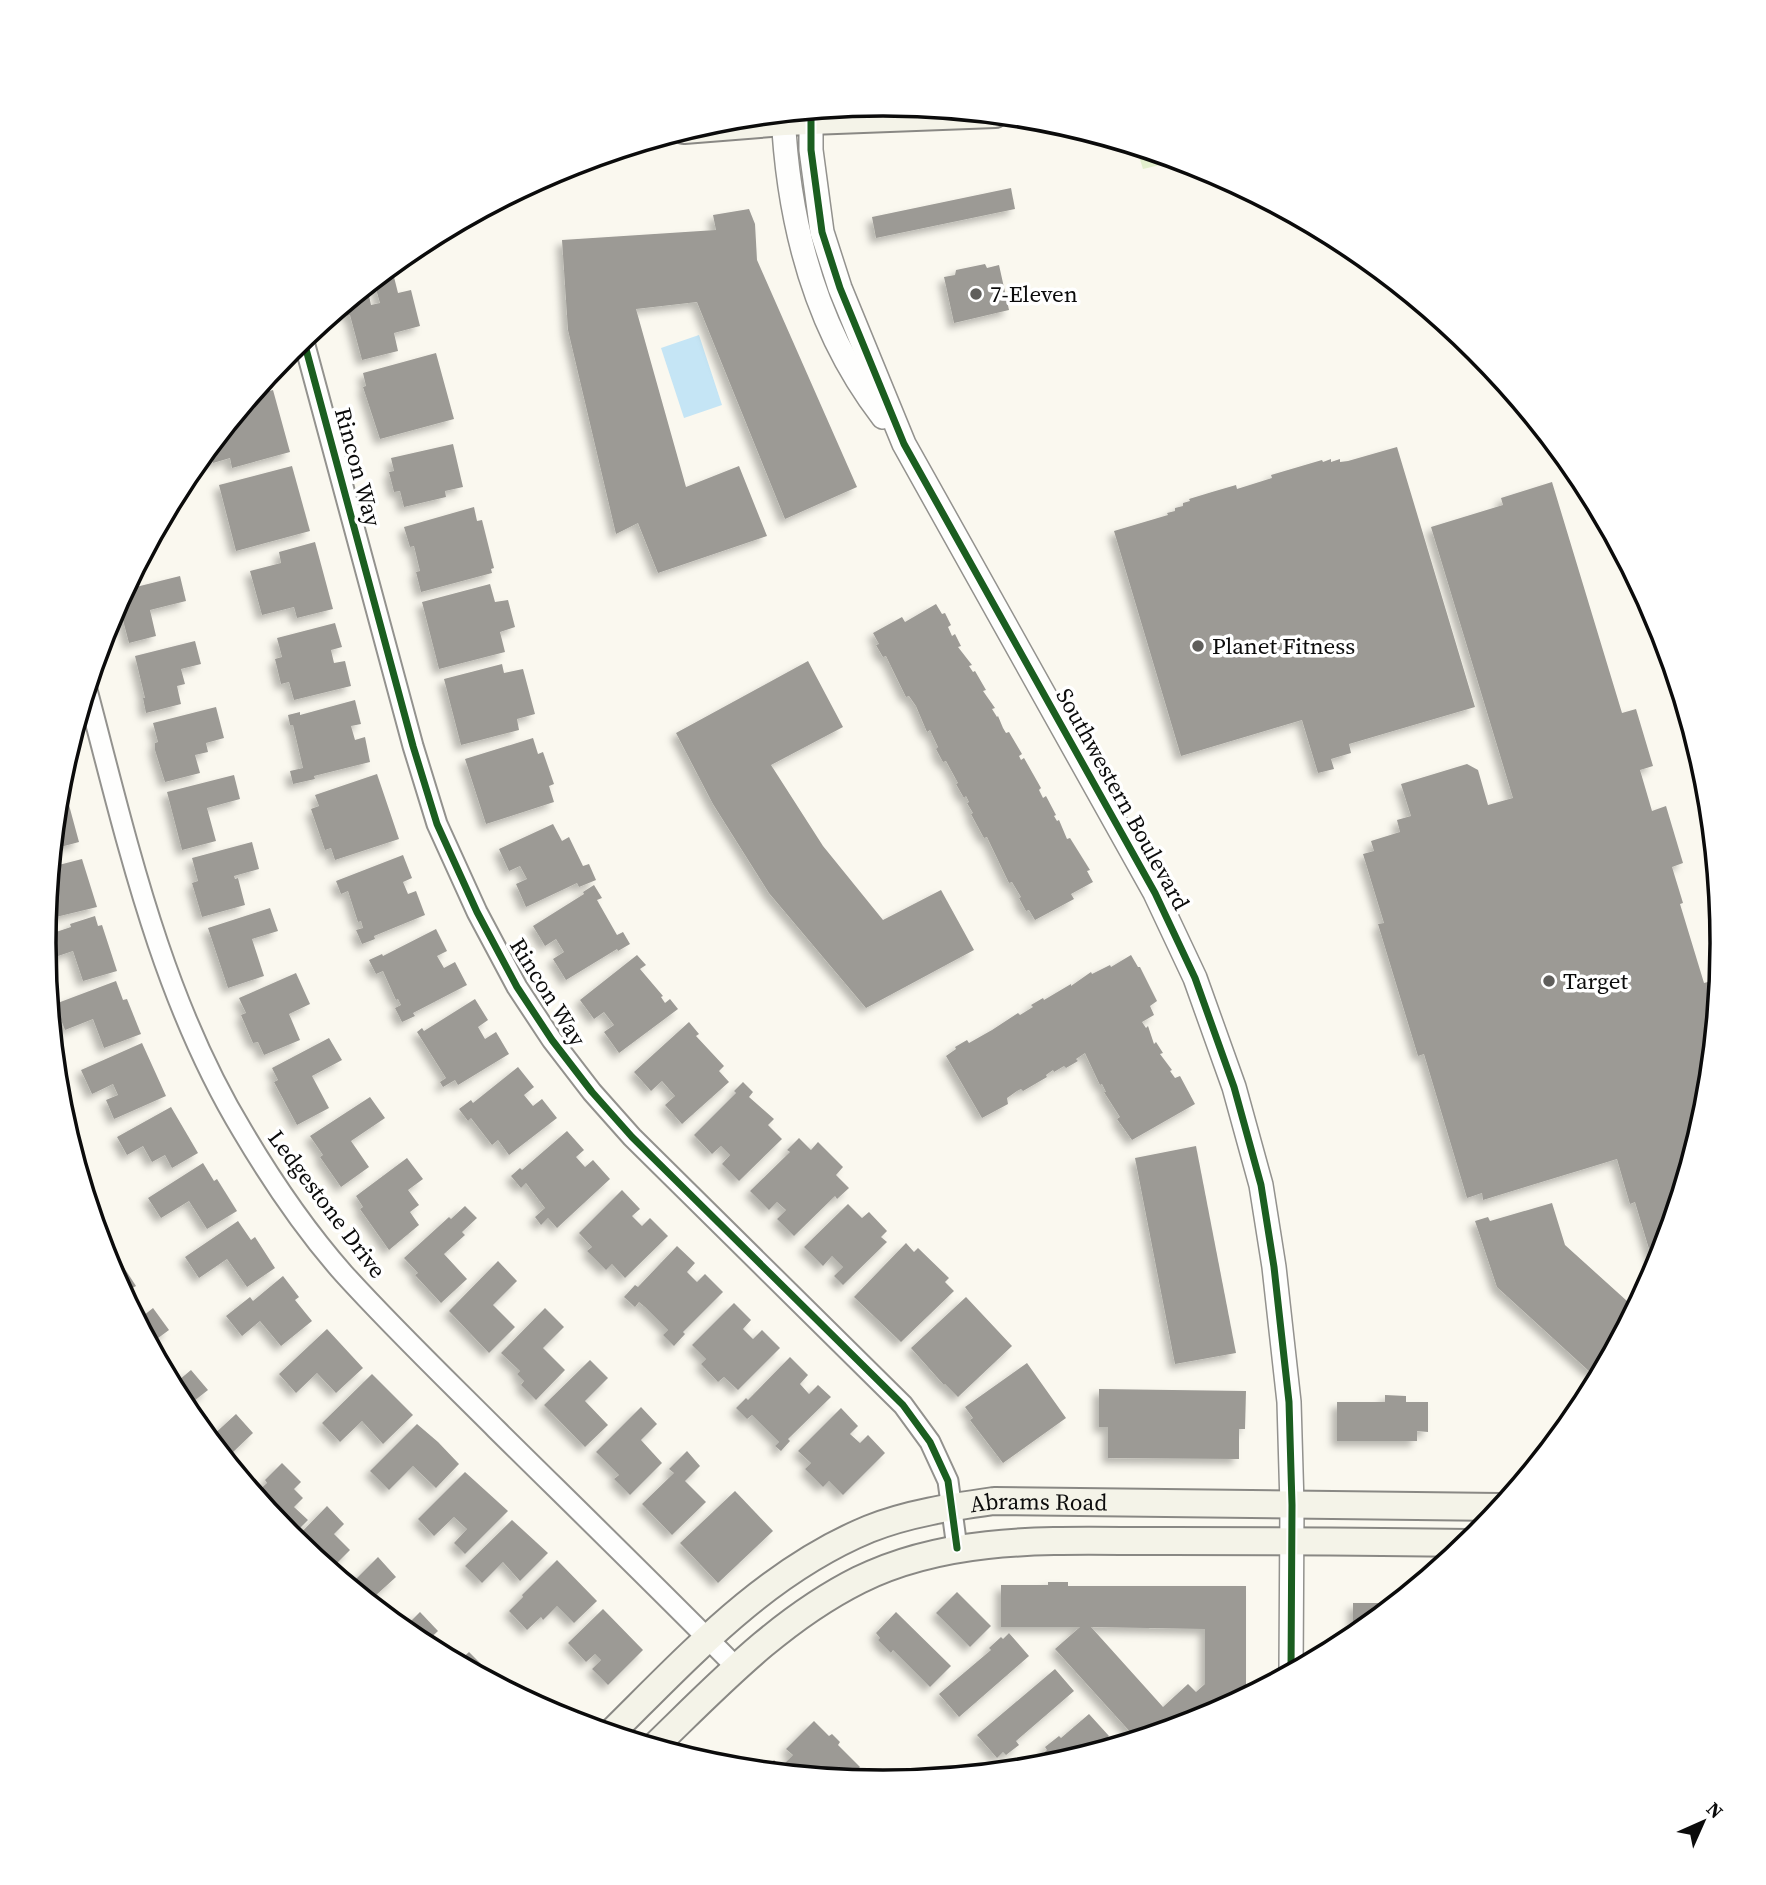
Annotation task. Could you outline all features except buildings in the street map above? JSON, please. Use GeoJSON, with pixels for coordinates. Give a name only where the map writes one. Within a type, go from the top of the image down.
{"type":"FeatureCollection","features":[{"type":"Feature","properties":{"kind":"main road","name":"Abrams Road"},"geometry":{"type":"LineString","coordinates":[[618,1726],[708,1638],[758,1594],[820,1553],[871,1528],[909,1516],[994,1501],[1487,1507]]}},
{"type":"Feature","properties":{"kind":"main road","name":"Abrams Road"},"geometry":{"type":"LineString","coordinates":[[662,1739],[736,1667],[781,1629],[838,1591],[893,1566],[957,1548],[1030,1542],[1451,1543]]}},
{"type":"Feature","properties":{"kind":"main road"},"geometry":{"type":"LineString","coordinates":[[820,1553],[838,1591]]}},
{"type":"Feature","properties":{"kind":"street","name":"Southwestern Boulevard"},"geometry":{"type":"LineString","coordinates":[[811,119],[811,150],[822,232],[840,288],[904,444],[1155,893],[1195,978],[1234,1087],[1261,1185],[1275,1267],[1289,1402],[1292,1505],[1291,1662]]}},
{"type":"Feature","properties":{"kind":"street","name":"Southwestern Boulevard"},"geometry":{"type":"LineString","coordinates":[[783,122],[795,223],[815,295],[840,352],[870,400],[904,444]]}},
{"type":"Feature","properties":{"kind":"street","name":"Rincon Way"},"geometry":{"type":"LineString","coordinates":[[306,350],[413,746],[437,824],[477,912],[512,976],[552,1040],[592,1092],[632,1137],[903,1405],[930,1442],[948,1481],[957,1548]]}},
{"type":"Feature","properties":{"kind":"street","name":"Ledgestone Drive"},"geometry":{"type":"LineString","coordinates":[[91,705],[148,918],[175,989],[209,1068],[242,1131],[288,1201],[342,1272],[401,1334],[736,1667]]}},
{"type":"Feature","properties":{"kind":"green space"},"geometry":{"type":"Polygon","coordinates":[[[1139,156],[1163,164],[1143,169],[1139,156]]]}},
{"type":"Feature","properties":{"kind":"water"},"geometry":{"type":"Polygon","coordinates":[[[699,335],[722,405],[684,418],[661,348],[699,335]]]}},
{"type":"Feature","properties":{"kind":"cycle path"},"geometry":{"type":"LineString","coordinates":[[811,119],[811,150],[822,232],[840,288],[904,444],[1155,893],[1195,978],[1234,1087],[1261,1185],[1274,1267],[1289,1402],[1292,1505],[1291,1662]]}},
{"type":"Feature","properties":{"kind":"cycle path"},"geometry":{"type":"LineString","coordinates":[[306,350],[413,746],[437,824],[477,912],[517,987],[552,1040],[592,1092],[632,1137],[903,1405],[930,1442],[948,1481],[957,1548]]}},
{"type":"Feature","properties":{"kind":"place","name":"7-Eleven"},"geometry":{"type":"Point","coordinates":[976,294]}},
{"type":"Feature","properties":{"kind":"place","name":"Planet Fitness"},"geometry":{"type":"Point","coordinates":[1198,646]}},
{"type":"Feature","properties":{"kind":"place","name":"Target"},"geometry":{"type":"Point","coordinates":[1549,981]}}]}
